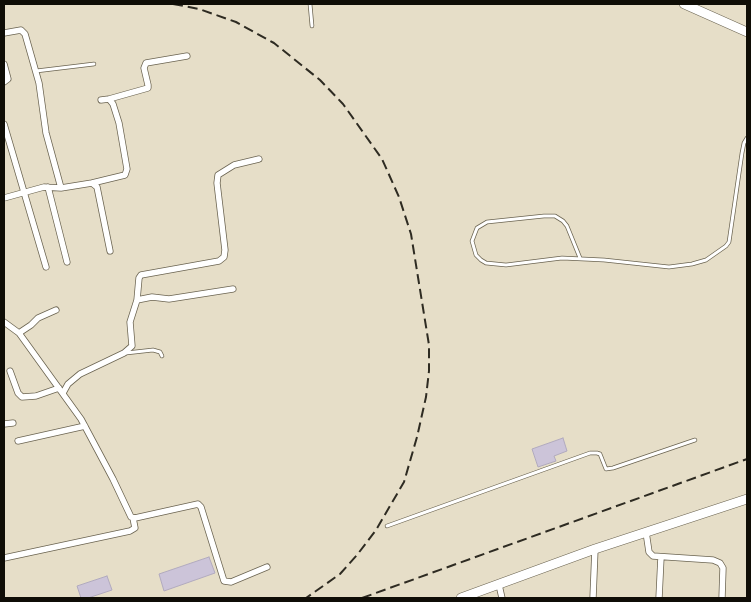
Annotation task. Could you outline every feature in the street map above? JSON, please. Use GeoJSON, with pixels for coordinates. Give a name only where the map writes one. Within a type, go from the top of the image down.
{"type":"FeatureCollection","features":[{"type":"Feature","properties":{"kind":"main road"},"geometry":{"type":"LineString","coordinates":[[689,5],[747,32]]}},
{"type":"Feature","properties":{"kind":"main road"},"geometry":{"type":"LineString","coordinates":[[460,598],[595,549],[747,499]]}},
{"type":"Feature","properties":{"kind":"street"},"geometry":{"type":"LineString","coordinates":[[4,33],[23,31],[36,71],[41,92],[46,132],[61,188]]}},
{"type":"Feature","properties":{"kind":"street"},"geometry":{"type":"LineString","coordinates":[[101,100],[148,88],[144,68],[146,63],[187,56]]}},
{"type":"Feature","properties":{"kind":"street"},"geometry":{"type":"LineString","coordinates":[[4,64],[8,79],[4,82]]}},
{"type":"Feature","properties":{"kind":"street"},"geometry":{"type":"LineString","coordinates":[[4,196],[48,187],[61,188],[92,183],[126,173],[119,123],[114,104],[110,99]]}},
{"type":"Feature","properties":{"kind":"street"},"geometry":{"type":"LineString","coordinates":[[4,124],[46,267]]}},
{"type":"Feature","properties":{"kind":"street"},"geometry":{"type":"LineString","coordinates":[[10,371],[18,392],[22,397],[36,396],[61,390],[80,374],[124,353],[132,346],[130,322],[137,300],[139,278],[145,274],[224,258],[225,250],[217,182],[218,175],[234,166],[259,159]]}},
{"type":"Feature","properties":{"kind":"street"},"geometry":{"type":"LineString","coordinates":[[92,183],[97,187],[110,251]]}},
{"type":"Feature","properties":{"kind":"street"},"geometry":{"type":"LineString","coordinates":[[48,187],[67,262]]}},
{"type":"Feature","properties":{"kind":"street"},"geometry":{"type":"LineString","coordinates":[[137,300],[152,297],[169,299],[233,289]]}},
{"type":"Feature","properties":{"kind":"street"},"geometry":{"type":"LineString","coordinates":[[19,333],[38,318],[56,310]]}},
{"type":"Feature","properties":{"kind":"street"},"geometry":{"type":"LineString","coordinates":[[4,322],[19,333],[61,390],[84,426],[113,479],[129,514],[133,518],[134,528],[130,531],[4,558]]}},
{"type":"Feature","properties":{"kind":"street"},"geometry":{"type":"LineString","coordinates":[[4,424],[13,423]]}},
{"type":"Feature","properties":{"kind":"street"},"geometry":{"type":"LineString","coordinates":[[18,441],[84,426]]}},
{"type":"Feature","properties":{"kind":"street"},"geometry":{"type":"LineString","coordinates":[[133,518],[198,504],[201,507],[224,581],[231,582],[267,567]]}},
{"type":"Feature","properties":{"kind":"street"},"geometry":{"type":"LineString","coordinates":[[646,532],[649,554],[653,556],[713,560],[720,563],[723,568],[722,598]]}},
{"type":"Feature","properties":{"kind":"street"},"geometry":{"type":"LineString","coordinates":[[593,598],[595,549]]}},
{"type":"Feature","properties":{"kind":"street"},"geometry":{"type":"LineString","coordinates":[[659,598],[661,557]]}},
{"type":"Feature","properties":{"kind":"street"},"geometry":{"type":"LineString","coordinates":[[499,585],[502,598]]}},
{"type":"Feature","properties":{"kind":"lane"},"geometry":{"type":"LineString","coordinates":[[310,4],[312,26]]}},
{"type":"Feature","properties":{"kind":"lane"},"geometry":{"type":"LineString","coordinates":[[36,71],[94,64]]}},
{"type":"Feature","properties":{"kind":"lane"},"geometry":{"type":"LineString","coordinates":[[580,258],[567,226],[555,216],[487,222],[477,228],[472,241],[476,255],[486,263],[506,265],[553,259],[580,258],[682,266],[706,260],[717,254],[729,242],[742,153],[747,138]]}},
{"type":"Feature","properties":{"kind":"lane"},"geometry":{"type":"LineString","coordinates":[[124,353],[153,350],[160,352],[162,356]]}},
{"type":"Feature","properties":{"kind":"lane"},"geometry":{"type":"LineString","coordinates":[[387,526],[597,452],[600,454],[606,469],[695,440]]}},
{"type":"Feature","properties":{"kind":"building"},"geometry":{"type":"Polygon","coordinates":[[[563,438],[567,451],[554,456],[556,461],[538,467],[532,449],[563,438]]]}},
{"type":"Feature","properties":{"kind":"building"},"geometry":{"type":"Polygon","coordinates":[[[209,557],[215,573],[164,591],[159,574],[209,557]]]}},
{"type":"Feature","properties":{"kind":"building"},"geometry":{"type":"Polygon","coordinates":[[[107,576],[112,590],[88,598],[81,598],[77,586],[107,576]]]}},
{"type":"Feature","properties":{"kind":"railway"},"geometry":{"type":"LineString","coordinates":[[173,4],[199,9],[236,22],[274,43],[320,80],[343,104],[382,159],[399,197],[411,234],[429,345],[426,397],[417,437],[404,482],[376,530],[340,574],[306,598]]}},
{"type":"Feature","properties":{"kind":"railway"},"geometry":{"type":"LineString","coordinates":[[362,598],[747,459]]}}]}
